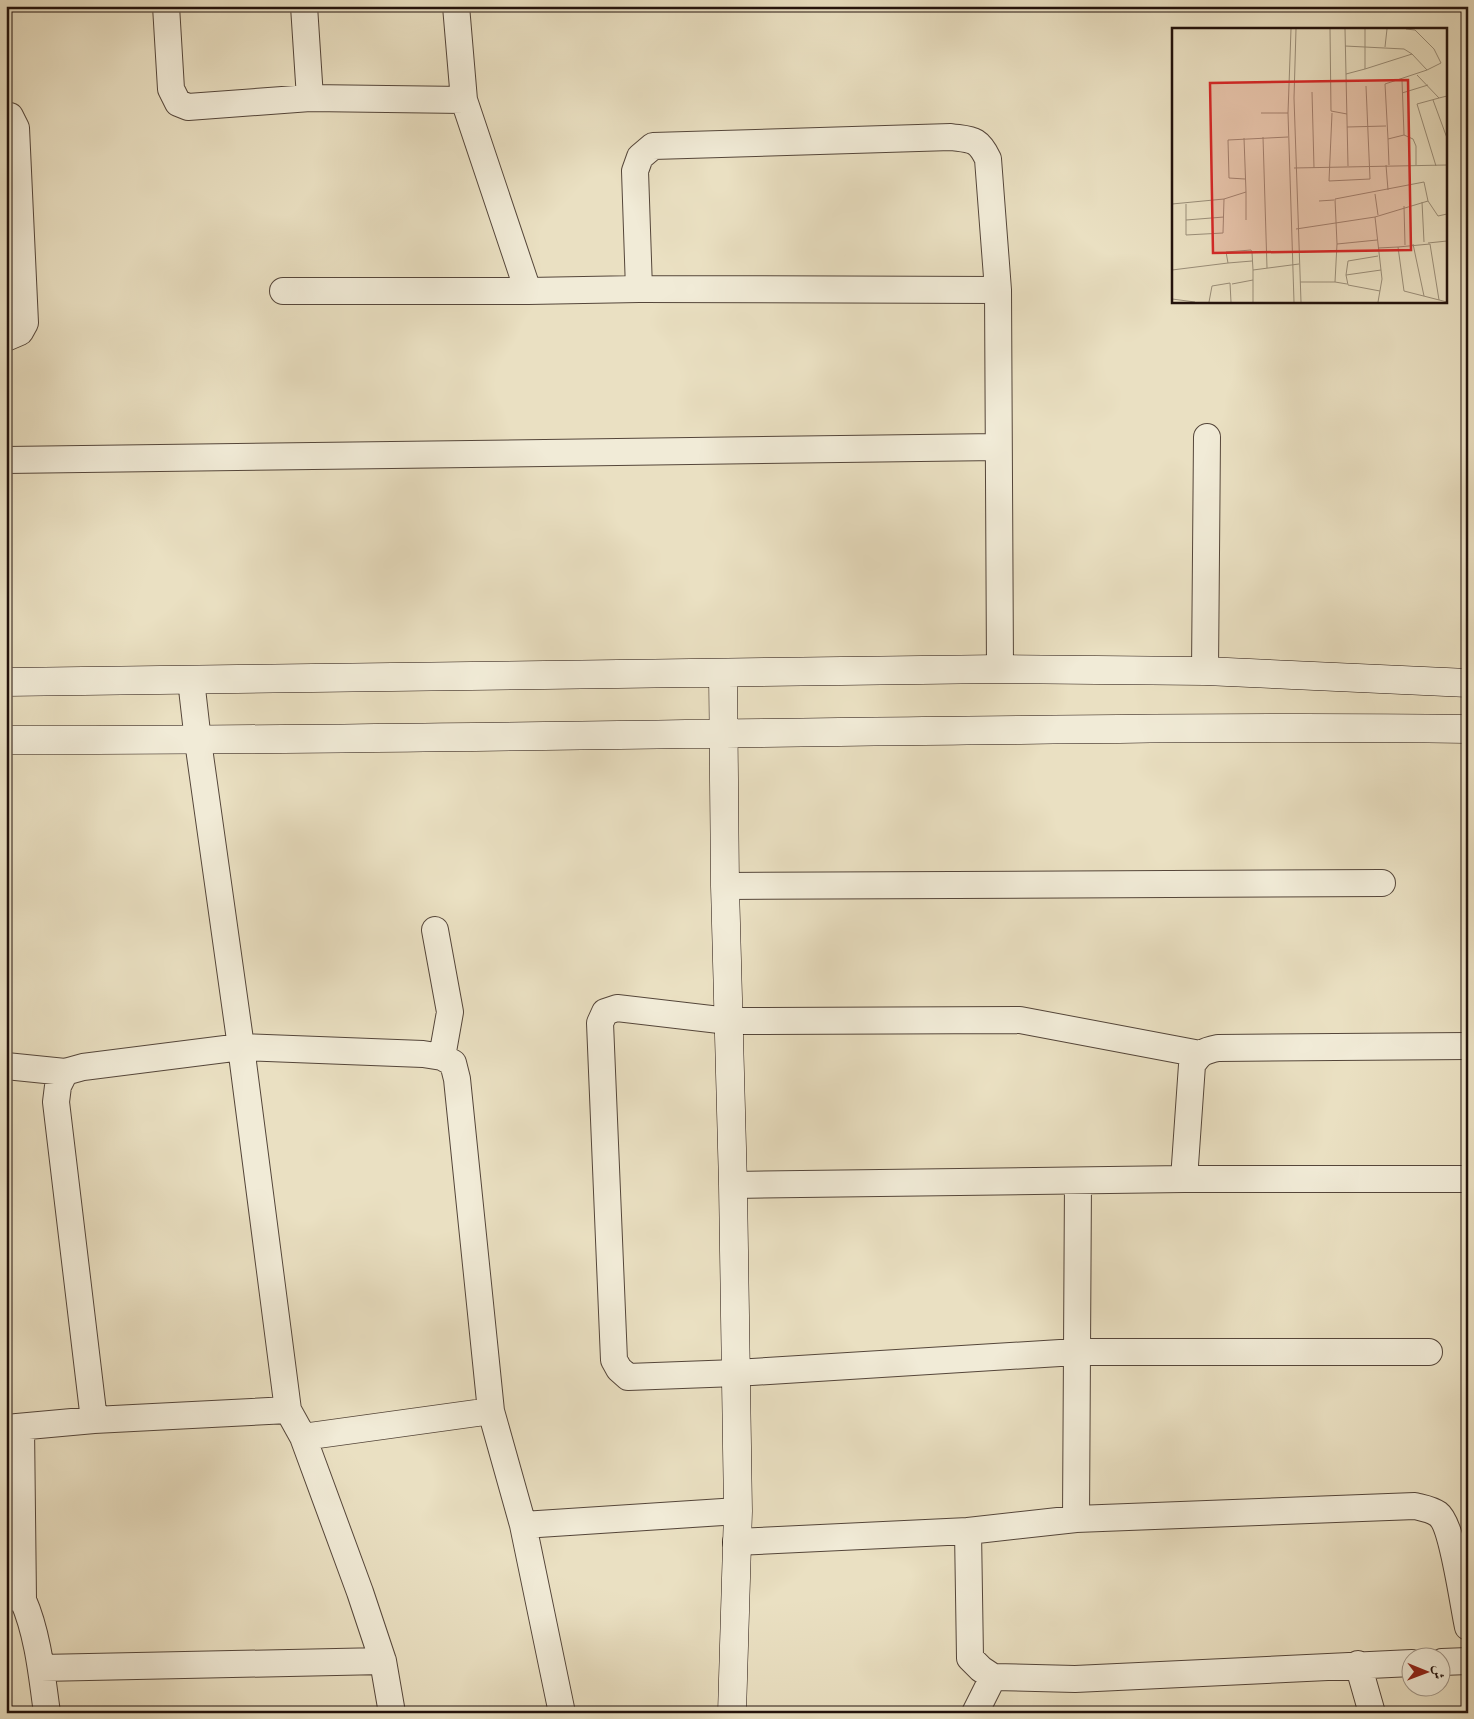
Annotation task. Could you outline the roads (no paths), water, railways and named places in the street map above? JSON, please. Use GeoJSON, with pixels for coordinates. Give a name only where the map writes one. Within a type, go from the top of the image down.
{"type":"FeatureCollection","features":[{"type":"Feature","properties":{"kind":"street"},"geometry":{"type":"LineString","coordinates":[[166,6],[171,89],[178,103],[188,107],[310,98],[464,100]]}},
{"type":"Feature","properties":{"kind":"street"},"geometry":{"type":"LineString","coordinates":[[304,6],[310,98]]}},
{"type":"Feature","properties":{"kind":"street"},"geometry":{"type":"LineString","coordinates":[[456,6],[464,100],[528,291]]}},
{"type":"Feature","properties":{"kind":"street"},"geometry":{"type":"LineString","coordinates":[[6,115],[10,116],[16,128],[25,323],[20,332],[6,338]]}},
{"type":"Feature","properties":{"kind":"street"},"geometry":{"type":"LineString","coordinates":[[639,289],[635,171],[640,157],[653,146],[951,137],[972,140],[983,147],[988,159],[998,290],[1000,669]]}},
{"type":"Feature","properties":{"kind":"street"},"geometry":{"type":"LineString","coordinates":[[283,291],[639,289],[998,290]]}},
{"type":"Feature","properties":{"kind":"street"},"geometry":{"type":"LineString","coordinates":[[1205,671],[1207,437]]}},
{"type":"Feature","properties":{"kind":"street"},"geometry":{"type":"LineString","coordinates":[[6,460],[998,447]]}},
{"type":"Feature","properties":{"kind":"street"},"geometry":{"type":"LineString","coordinates":[[6,682],[1000,669],[1205,671],[1468,683]]}},
{"type":"Feature","properties":{"kind":"street"},"geometry":{"type":"LineString","coordinates":[[723,673],[725,886],[733,1184],[738,1511],[732,1713]]}},
{"type":"Feature","properties":{"kind":"street"},"geometry":{"type":"LineString","coordinates":[[191,680],[288,1410],[303,1437],[350,1563],[383,1661],[392,1713]]}},
{"type":"Feature","properties":{"kind":"street"},"geometry":{"type":"LineString","coordinates":[[6,740],[198,741],[724,732],[1331,727],[1468,729]]}},
{"type":"Feature","properties":{"kind":"street"},"geometry":{"type":"LineString","coordinates":[[725,886],[1382,883]]}},
{"type":"Feature","properties":{"kind":"street"},"geometry":{"type":"LineString","coordinates":[[435,930],[450,1012],[442,1057]]}},
{"type":"Feature","properties":{"kind":"street"},"geometry":{"type":"LineString","coordinates":[[1200,1054],[1020,1020],[728,1021],[617,1008],[605,1012],[600,1023],[614,1360],[619,1370],[628,1377],[736,1373],[1076,1352],[1429,1352]]}},
{"type":"Feature","properties":{"kind":"street"},"geometry":{"type":"LineString","coordinates":[[1184,1178],[1192,1065],[1200,1054],[1207,1050],[1218,1048],[1468,1046]]}},
{"type":"Feature","properties":{"kind":"street"},"geometry":{"type":"LineString","coordinates":[[6,1066],[65,1072],[84,1067],[241,1047],[423,1054],[442,1057],[453,1063],[457,1079],[491,1411],[524,1525],[562,1713]]}},
{"type":"Feature","properties":{"kind":"street"},"geometry":{"type":"LineString","coordinates":[[65,1072],[58,1086],[56,1102],[94,1420]]}},
{"type":"Feature","properties":{"kind":"street"},"geometry":{"type":"LineString","coordinates":[[733,1184],[1078,1181],[1184,1178],[1468,1179]]}},
{"type":"Feature","properties":{"kind":"street"},"geometry":{"type":"LineString","coordinates":[[1076,1519],[1078,1181]]}},
{"type":"Feature","properties":{"kind":"street"},"geometry":{"type":"LineString","coordinates":[[47,1713],[41,1668],[28,1612],[15,1599],[14,1428],[94,1420],[288,1410]]}},
{"type":"Feature","properties":{"kind":"street"},"geometry":{"type":"LineString","coordinates":[[303,1437],[491,1411]]}},
{"type":"Feature","properties":{"kind":"street"},"geometry":{"type":"LineString","coordinates":[[736,1542],[968,1531],[1076,1519],[1416,1506],[1439,1514],[1449,1533],[1468,1627]]}},
{"type":"Feature","properties":{"kind":"street"},"geometry":{"type":"LineString","coordinates":[[524,1525],[738,1511]]}},
{"type":"Feature","properties":{"kind":"street"},"geometry":{"type":"LineString","coordinates":[[968,1531],[970,1658],[980,1669],[993,1677],[1074,1679],[1402,1663]]}},
{"type":"Feature","properties":{"kind":"street"},"geometry":{"type":"LineString","coordinates":[[41,1668],[383,1661]]}},
{"type":"Feature","properties":{"kind":"street"},"geometry":{"type":"LineString","coordinates":[[1452,1662],[1468,1661]]}},
{"type":"Feature","properties":{"kind":"street"},"geometry":{"type":"LineString","coordinates":[[1358,1664],[1372,1713]]}},
{"type":"Feature","properties":{"kind":"street"},"geometry":{"type":"LineString","coordinates":[[975,1713],[993,1677]]}}]}
